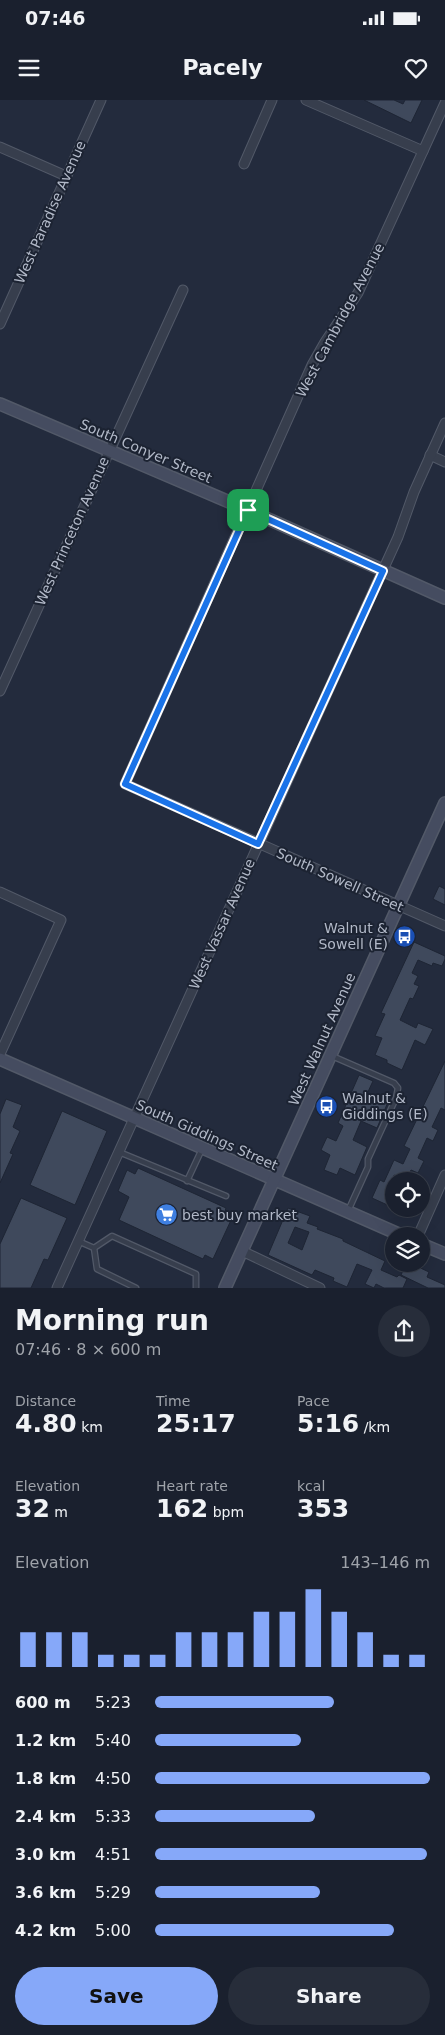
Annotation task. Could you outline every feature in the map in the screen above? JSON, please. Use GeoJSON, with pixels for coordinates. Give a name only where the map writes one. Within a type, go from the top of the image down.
{"type":"FeatureCollection","features":[{"type":"Feature","properties":{"kind":"street","name":"West Paradise Avenue"},"geometry":{"type":"LineString","coordinates":[[0,324],[101,100]]}},
{"type":"Feature","properties":{"kind":"street"},"geometry":{"type":"LineString","coordinates":[[244,164],[272,100]]}},
{"type":"Feature","properties":{"kind":"street"},"geometry":{"type":"LineString","coordinates":[[306,100],[423,151]]}},
{"type":"Feature","properties":{"kind":"street","name":"West Cambridge Avenue"},"geometry":{"type":"LineString","coordinates":[[125,784],[312,365],[358,293],[445,103]]}},
{"type":"Feature","properties":{"kind":"street"},"geometry":{"type":"LineString","coordinates":[[0,147],[66,176]]}},
{"type":"Feature","properties":{"kind":"street","name":"West Princeton Avenue"},"geometry":{"type":"LineString","coordinates":[[0,691],[183,290]]}},
{"type":"Feature","properties":{"kind":"street","name":"South Conyer Street"},"geometry":{"type":"LineString","coordinates":[[0,404],[248,510],[445,598]]}},
{"type":"Feature","properties":{"kind":"street","name":"West Vassar Avenue"},"geometry":{"type":"LineString","coordinates":[[57,1288],[383,571],[445,423]]}},
{"type":"Feature","properties":{"kind":"street"},"geometry":{"type":"LineString","coordinates":[[430,455],[445,462]]}},
{"type":"Feature","properties":{"kind":"street","name":"South Sowell Street"},"geometry":{"type":"LineString","coordinates":[[125,784],[445,926]]}},
{"type":"Feature","properties":{"kind":"street","name":"West Walnut Avenue"},"geometry":{"type":"LineString","coordinates":[[225,1288],[445,803]]}},
{"type":"Feature","properties":{"kind":"street"},"geometry":{"type":"LineString","coordinates":[[0,892],[61,920],[0,1054]]}},
{"type":"Feature","properties":{"kind":"street","name":"South Giddings Street"},"geometry":{"type":"LineString","coordinates":[[0,1059],[385,1228]]}},
{"type":"Feature","properties":{"kind":"street"},"geometry":{"type":"LineString","coordinates":[[422,1227],[445,1176]]}},
{"type":"Feature","properties":{"kind":"street"},"geometry":{"type":"LineString","coordinates":[[430,1248],[445,1254]]}},
{"type":"Feature","properties":{"kind":"street"},"geometry":{"type":"LineString","coordinates":[[242,1251],[320,1288]]}},
{"type":"Feature","properties":{"kind":"lane"},"geometry":{"type":"LineString","coordinates":[[331,1055],[394,1083],[398,1088],[396,1098],[368,1159],[368,1167],[347,1212]]}},
{"type":"Feature","properties":{"kind":"lane"},"geometry":{"type":"LineString","coordinates":[[187,1181],[202,1149]]}},
{"type":"Feature","properties":{"kind":"lane"},"geometry":{"type":"LineString","coordinates":[[119,1152],[226,1196]]}},
{"type":"Feature","properties":{"kind":"lane"},"geometry":{"type":"LineString","coordinates":[[94,1248],[112,1236],[196,1274],[196,1288]]}},
{"type":"Feature","properties":{"kind":"lane"},"geometry":{"type":"LineString","coordinates":[[78,1241],[94,1248]]}},
{"type":"Feature","properties":{"kind":"lane"},"geometry":{"type":"LineString","coordinates":[[94,1248],[97,1269],[136,1288]]}},
{"type":"Feature","properties":{"kind":"building"},"geometry":{"type":"Polygon","coordinates":[[[364,100],[394,100],[403,104],[405,100],[422,100],[411,123],[364,100]]]}},
{"type":"Feature","properties":{"kind":"building"},"geometry":{"type":"Polygon","coordinates":[[[439,886],[445,889],[445,905],[433,899],[439,886]]]}},
{"type":"Feature","properties":{"kind":"building"},"geometry":{"type":"Polygon","coordinates":[[[414,942],[445,956],[445,959],[442,966],[433,963],[432,966],[418,960],[412,973],[418,976],[414,984],[419,986],[413,999],[410,998],[400,1020],[416,1028],[418,1023],[433,1029],[425,1045],[415,1040],[402,1070],[375,1055],[382,1038],[375,1036],[385,1014],[381,1013],[414,942]]]}},
{"type":"Feature","properties":{"kind":"building"},"geometry":{"type":"Polygon","coordinates":[[[445,1061],[445,1110],[441,1108],[432,1127],[438,1130],[433,1141],[427,1138],[418,1158],[424,1161],[418,1172],[411,1170],[410,1172],[389,1172],[394,1160],[403,1164],[410,1149],[404,1146],[445,1061]]]}},
{"type":"Feature","properties":{"kind":"building"},"geometry":{"type":"Polygon","coordinates":[[[359,1075],[373,1081],[367,1094],[388,1102],[377,1128],[361,1121],[353,1140],[367,1147],[355,1175],[340,1168],[337,1175],[324,1170],[330,1155],[321,1150],[327,1137],[336,1141],[343,1126],[338,1123],[359,1075]]]}},
{"type":"Feature","properties":{"kind":"building"},"geometry":{"type":"Polygon","coordinates":[[[6,1099],[22,1105],[13,1127],[20,1131],[10,1153],[13,1154],[0,1183],[0,1114],[6,1099]]]}},
{"type":"Feature","properties":{"kind":"building"},"geometry":{"type":"Polygon","coordinates":[[[62,1111],[107,1131],[75,1205],[30,1185],[62,1111]]]}},
{"type":"Feature","properties":{"kind":"building"},"geometry":{"type":"Polygon","coordinates":[[[138,1168],[226,1208],[224,1214],[232,1218],[213,1259],[205,1255],[203,1259],[119,1220],[129,1197],[118,1191],[127,1170],[135,1174],[138,1168]]]}},
{"type":"Feature","properties":{"kind":"building"},"geometry":{"type":"Polygon","coordinates":[[[380,1180],[384,1182],[385,1180],[385,1204],[372,1198],[380,1180]]]}},
{"type":"Feature","properties":{"kind":"building"},"geometry":{"type":"Polygon","coordinates":[[[21,1198],[67,1218],[48,1260],[44,1259],[31,1288],[0,1288],[0,1244],[21,1198]]]}},
{"type":"Feature","properties":{"kind":"building"},"geometry":{"type":"Polygon","coordinates":[[[288,1208],[310,1216],[307,1223],[318,1227],[317,1229],[343,1239],[343,1241],[385,1261],[381,1270],[407,1279],[403,1288],[384,1288],[376,1284],[374,1288],[365,1284],[372,1270],[357,1264],[347,1287],[333,1281],[334,1278],[315,1270],[312,1275],[268,1255],[288,1208]],[[295,1227],[288,1243],[302,1250],[309,1232],[295,1227]]]}},
{"type":"Feature","properties":{"kind":"building"},"geometry":{"type":"Polygon","coordinates":[[[402,1272],[429,1272],[427,1277],[445,1285],[445,1288],[428,1288],[401,1275],[402,1272]]]}},
{"type":"Feature","properties":{"kind":"place","name":"Walnut & Sowell (E)"},"geometry":{"type":"Point","coordinates":[404,936]}},
{"type":"Feature","properties":{"kind":"place","name":"Walnut & Giddings (E)"},"geometry":{"type":"Point","coordinates":[326,1106]}},
{"type":"Feature","properties":{"kind":"place","name":"best buy market"},"geometry":{"type":"Point","coordinates":[166,1215]}},
{"type":"Feature","properties":{"kind":"route"},"geometry":{"type":"LineString","coordinates":[[248,510],[383,571],[258,844],[125,784],[248,510]]}}]}
